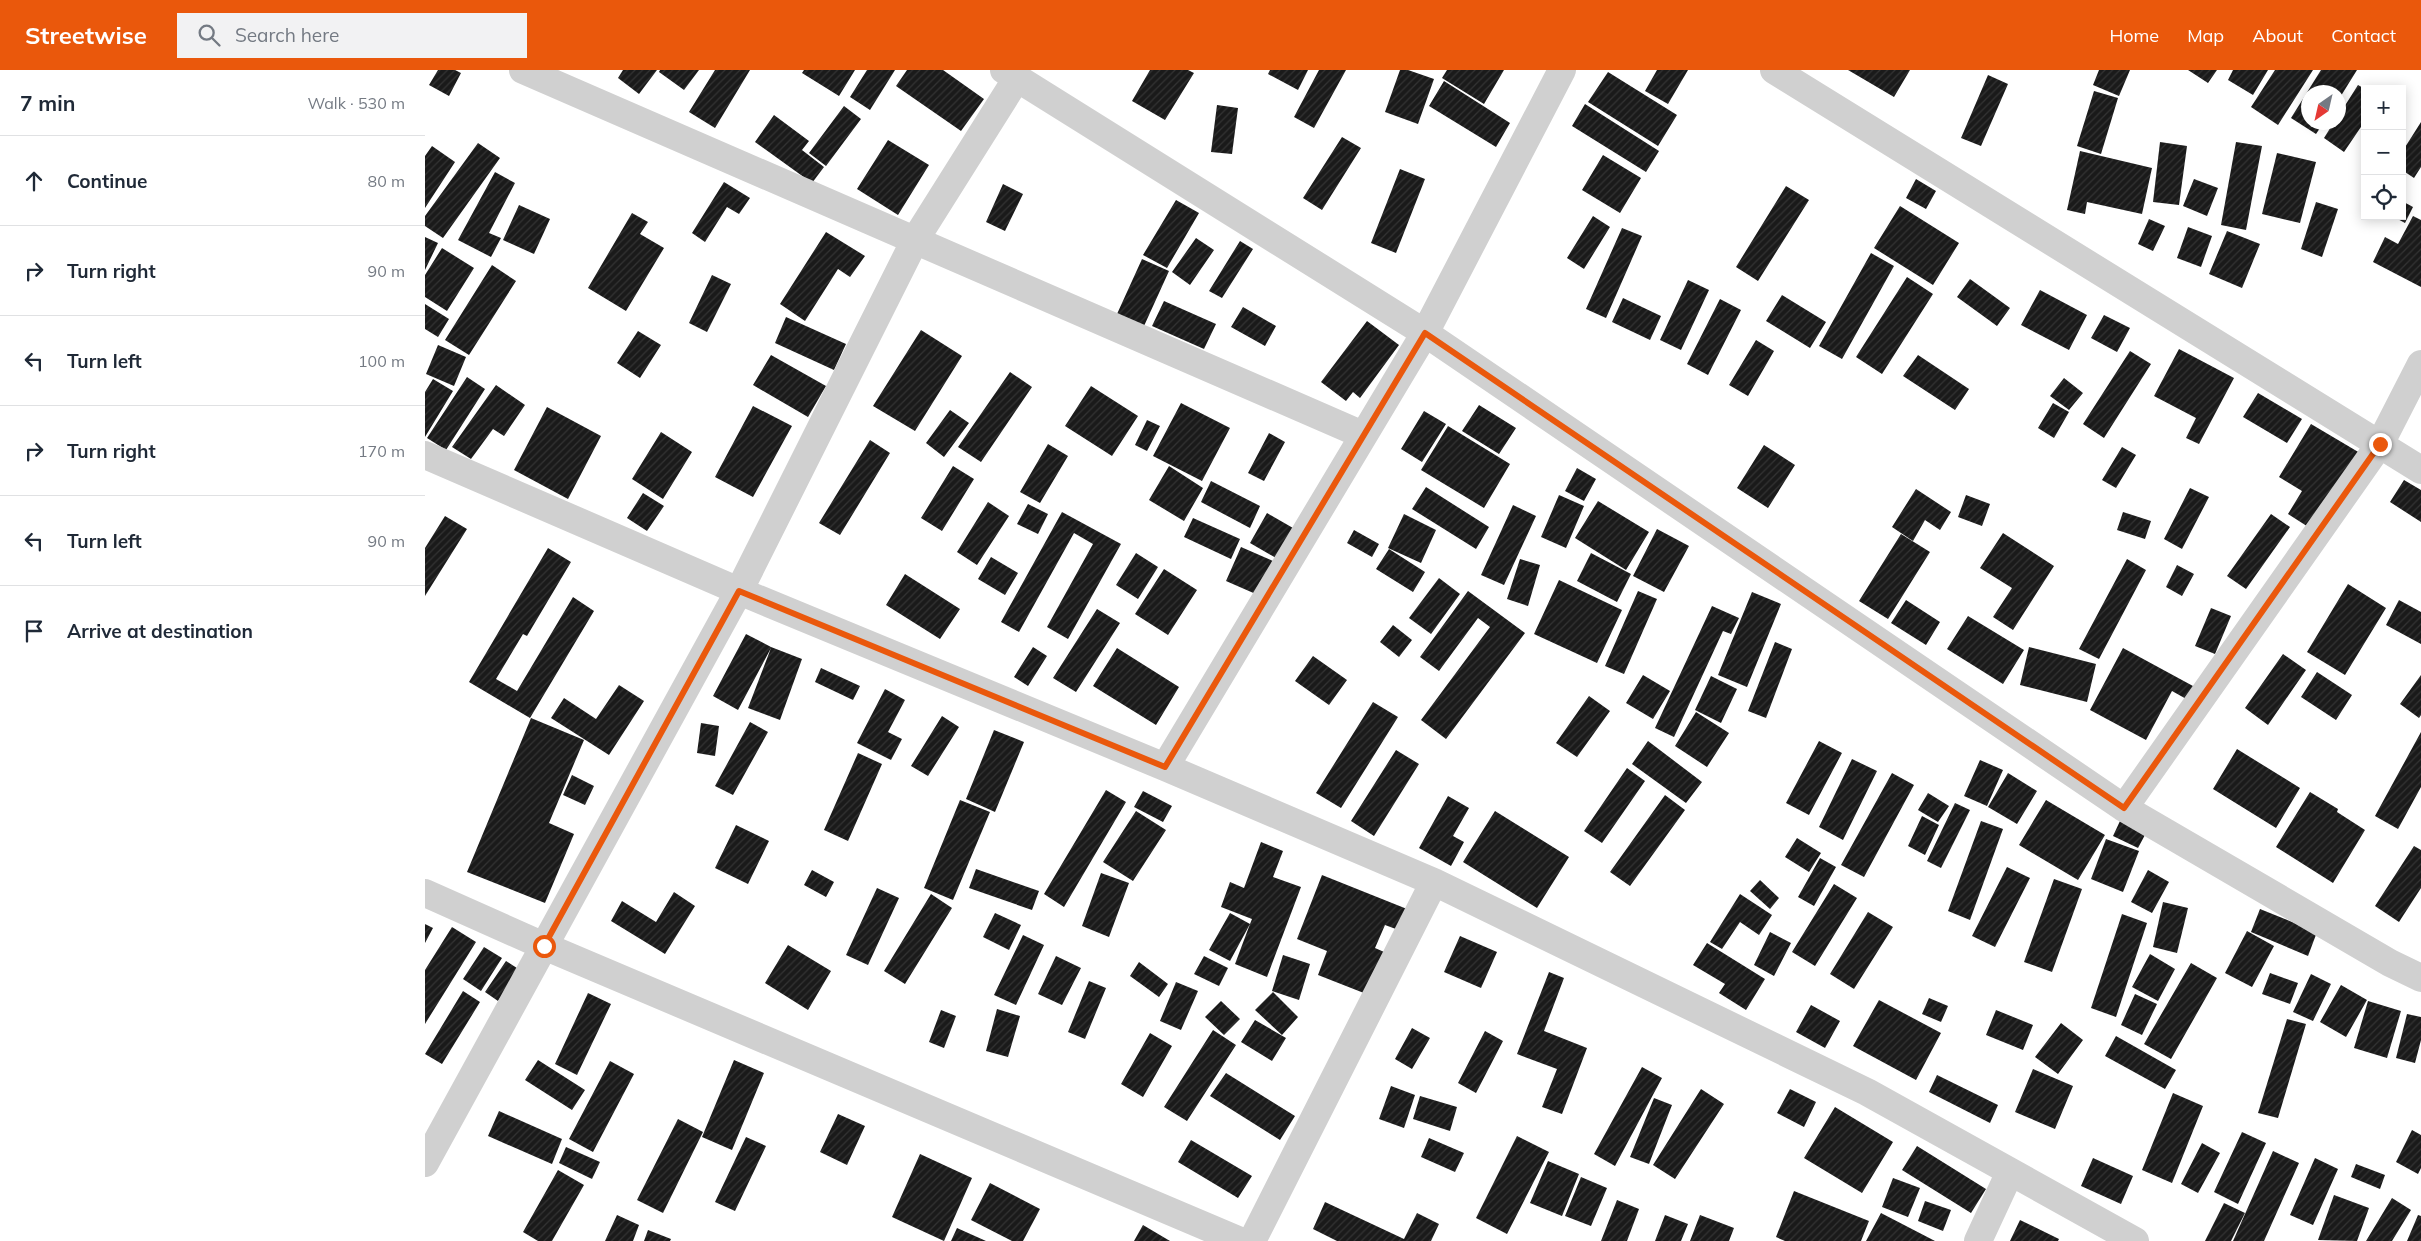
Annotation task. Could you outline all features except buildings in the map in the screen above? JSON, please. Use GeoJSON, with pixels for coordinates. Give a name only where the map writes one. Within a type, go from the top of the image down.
{"type":"FeatureCollection","features":[{"type":"Feature","properties":{"kind":"street"},"geometry":{"type":"LineString","coordinates":[[523,70],[1363,435]]}},
{"type":"Feature","properties":{"kind":"street"},"geometry":{"type":"LineString","coordinates":[[1165,767],[1425,333],[1562,70]]}},
{"type":"Feature","properties":{"kind":"street"},"geometry":{"type":"LineString","coordinates":[[1774,70],[2421,470]]}},
{"type":"Feature","properties":{"kind":"street"},"geometry":{"type":"LineString","coordinates":[[425,1163],[739,591],[915,240],[1010,74],[1425,333],[2124,808],[2390,963],[2421,978]]}},
{"type":"Feature","properties":{"kind":"street"},"geometry":{"type":"LineString","coordinates":[[2124,808],[2380,444],[2421,364]]}},
{"type":"Feature","properties":{"kind":"street"},"geometry":{"type":"LineString","coordinates":[[425,455],[739,591],[1165,767],[1434,882],[1867,1092],[2135,1241]]}},
{"type":"Feature","properties":{"kind":"street"},"geometry":{"type":"LineString","coordinates":[[1252,1241],[1434,882]]}},
{"type":"Feature","properties":{"kind":"street"},"geometry":{"type":"LineString","coordinates":[[425,893],[544,946],[1241,1241]]}},
{"type":"Feature","properties":{"kind":"street"},"geometry":{"type":"LineString","coordinates":[[1978,1241],[2010,1172]]}},
{"type":"Feature","properties":{"kind":"route"},"geometry":{"type":"LineString","coordinates":[[544,946],[739,591],[1165,767],[1425,333],[2124,808],[2380,444]]}}]}
